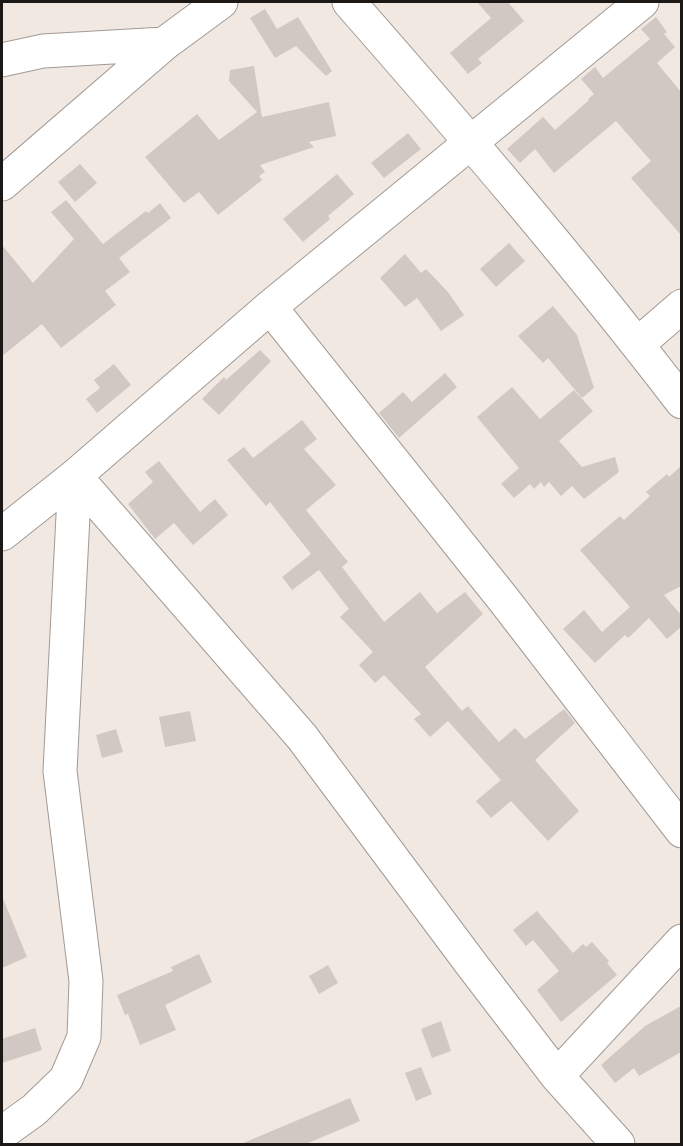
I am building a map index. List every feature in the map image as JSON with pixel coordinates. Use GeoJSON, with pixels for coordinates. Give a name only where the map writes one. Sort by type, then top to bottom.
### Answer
{"type":"FeatureCollection","features":[{"type":"Feature","properties":{"kind":"street"},"geometry":{"type":"LineString","coordinates":[[2,184],[164,44],[221,2]]}},
{"type":"Feature","properties":{"kind":"street"},"geometry":{"type":"LineString","coordinates":[[349,2],[471,141],[638,344],[681,402]]}},
{"type":"Feature","properties":{"kind":"street"},"geometry":{"type":"LineString","coordinates":[[2,534],[75,477],[270,307],[642,2]]}},
{"type":"Feature","properties":{"kind":"street"},"geometry":{"type":"LineString","coordinates":[[2,60],[44,51],[164,44]]}},
{"type":"Feature","properties":{"kind":"street"},"geometry":{"type":"LineString","coordinates":[[638,344],[681,306]]}},
{"type":"Feature","properties":{"kind":"street"},"geometry":{"type":"LineString","coordinates":[[270,307],[504,600],[681,831]]}},
{"type":"Feature","properties":{"kind":"street"},"geometry":{"type":"LineString","coordinates":[[75,477],[302,737],[557,1076],[618,1144]]}},
{"type":"Feature","properties":{"kind":"street"},"geometry":{"type":"LineString","coordinates":[[2,1133],[34,1110],[66,1079],[84,1037],[86,981],[60,771],[75,477]]}},
{"type":"Feature","properties":{"kind":"street"},"geometry":{"type":"LineString","coordinates":[[557,1076],[681,941]]}},
{"type":"Feature","properties":{"kind":"building"},"geometry":{"type":"Polygon","coordinates":[[[477,2],[508,2],[524,21],[478,59],[482,63],[468,74],[450,53],[491,18],[477,2]]]}},
{"type":"Feature","properties":{"kind":"building"},"geometry":{"type":"Polygon","coordinates":[[[265,9],[277,29],[298,17],[332,71],[326,76],[296,46],[275,58],[250,18],[265,9]]]}},
{"type":"Feature","properties":{"kind":"building"},"geometry":{"type":"Polygon","coordinates":[[[656,17],[667,32],[664,34],[675,47],[657,63],[681,92],[681,235],[631,178],[651,161],[616,121],[554,173],[535,149],[520,163],[507,149],[543,117],[555,130],[589,100],[594,94],[581,79],[595,67],[603,78],[650,39],[641,29],[656,17]]]}},
{"type":"Feature","properties":{"kind":"building"},"geometry":{"type":"Polygon","coordinates":[[[254,66],[262,117],[329,102],[336,136],[309,142],[314,147],[260,165],[265,172],[259,176],[262,180],[218,215],[199,192],[184,203],[145,157],[197,114],[219,140],[257,112],[229,81],[230,70],[254,66]]]}},
{"type":"Feature","properties":{"kind":"building"},"geometry":{"type":"Polygon","coordinates":[[[408,133],[421,149],[384,178],[371,163],[408,133]]]}},
{"type":"Feature","properties":{"kind":"building"},"geometry":{"type":"Polygon","coordinates":[[[80,164],[97,183],[75,202],[58,182],[80,164]]]}},
{"type":"Feature","properties":{"kind":"building"},"geometry":{"type":"Polygon","coordinates":[[[337,174],[354,194],[303,242],[283,219],[337,174]]]}},
{"type":"Feature","properties":{"kind":"building"},"geometry":{"type":"Polygon","coordinates":[[[66,200],[103,244],[160,203],[171,218],[119,258],[130,272],[105,291],[116,305],[61,348],[42,324],[2,356],[2,245],[33,283],[74,239],[51,212],[66,200]]]}},
{"type":"Feature","properties":{"kind":"building"},"geometry":{"type":"Polygon","coordinates":[[[509,243],[525,261],[496,287],[480,269],[509,243]]]}},
{"type":"Feature","properties":{"kind":"building"},"geometry":{"type":"Polygon","coordinates":[[[405,254],[421,273],[426,269],[448,292],[464,315],[441,331],[417,298],[405,307],[380,278],[405,254]]]}},
{"type":"Feature","properties":{"kind":"building"},"geometry":{"type":"Polygon","coordinates":[[[553,306],[577,335],[594,388],[582,398],[548,358],[543,363],[518,336],[553,306]]]}},
{"type":"Feature","properties":{"kind":"building"},"geometry":{"type":"Polygon","coordinates":[[[260,350],[271,361],[219,415],[202,399],[224,377],[226,380],[260,350]]]}},
{"type":"Feature","properties":{"kind":"building"},"geometry":{"type":"Polygon","coordinates":[[[114,364],[131,385],[97,413],[86,399],[100,388],[94,380],[114,364]]]}},
{"type":"Feature","properties":{"kind":"building"},"geometry":{"type":"Polygon","coordinates":[[[445,373],[457,387],[399,438],[379,413],[403,392],[412,402],[445,373]]]}},
{"type":"Feature","properties":{"kind":"building"},"geometry":{"type":"Polygon","coordinates":[[[512,387],[540,419],[574,390],[593,411],[559,441],[582,467],[615,457],[619,472],[584,499],[572,486],[561,496],[549,482],[544,487],[541,482],[534,489],[530,484],[514,498],[501,484],[519,468],[477,417],[512,387]]]}},
{"type":"Feature","properties":{"kind":"building"},"geometry":{"type":"Polygon","coordinates":[[[302,420],[317,439],[304,449],[336,485],[306,510],[348,562],[342,567],[384,622],[420,592],[437,613],[465,592],[483,614],[425,667],[462,711],[468,706],[499,742],[515,728],[525,739],[564,709],[575,723],[535,760],[579,811],[548,841],[511,801],[491,818],[476,801],[501,780],[448,721],[430,737],[414,719],[421,714],[384,675],[375,683],[359,665],[373,652],[340,617],[349,609],[319,570],[292,590],[282,577],[311,554],[270,502],[266,506],[227,460],[244,447],[253,458],[302,420]]]}},
{"type":"Feature","properties":{"kind":"building"},"geometry":{"type":"Polygon","coordinates":[[[159,461],[200,512],[215,499],[228,515],[193,545],[174,523],[155,539],[128,504],[153,482],[145,472],[159,461]]]}},
{"type":"Feature","properties":{"kind":"building"},"geometry":{"type":"Polygon","coordinates":[[[681,466],[681,586],[664,595],[681,615],[681,627],[667,639],[649,618],[628,638],[625,635],[595,663],[563,629],[584,610],[602,632],[630,607],[580,550],[620,516],[624,520],[650,496],[646,492],[667,474],[669,477],[681,466]]]}},
{"type":"Feature","properties":{"kind":"building"},"geometry":{"type":"Polygon","coordinates":[[[190,711],[196,741],[165,747],[159,717],[190,711]]]}},
{"type":"Feature","properties":{"kind":"building"},"geometry":{"type":"Polygon","coordinates":[[[116,729],[123,752],[102,758],[96,735],[116,729]]]}},
{"type":"Feature","properties":{"kind":"building"},"geometry":{"type":"Polygon","coordinates":[[[2,896],[27,957],[2,968],[2,896]]]}},
{"type":"Feature","properties":{"kind":"building"},"geometry":{"type":"Polygon","coordinates":[[[537,911],[573,953],[583,944],[586,947],[592,942],[609,961],[607,963],[617,975],[561,1022],[537,990],[559,971],[533,940],[526,946],[513,930],[537,911]]]}},
{"type":"Feature","properties":{"kind":"building"},"geometry":{"type":"Polygon","coordinates":[[[199,954],[212,982],[165,1005],[176,1030],[140,1045],[128,1014],[125,1015],[117,995],[173,971],[171,967],[199,954]]]}},
{"type":"Feature","properties":{"kind":"building"},"geometry":{"type":"Polygon","coordinates":[[[328,965],[338,983],[319,994],[309,976],[328,965]]]}},
{"type":"Feature","properties":{"kind":"building"},"geometry":{"type":"Polygon","coordinates":[[[681,1006],[681,1052],[639,1076],[634,1068],[615,1083],[601,1065],[645,1026],[681,1006]]]}},
{"type":"Feature","properties":{"kind":"building"},"geometry":{"type":"Polygon","coordinates":[[[441,1021],[451,1051],[432,1058],[421,1029],[441,1021]]]}},
{"type":"Feature","properties":{"kind":"building"},"geometry":{"type":"Polygon","coordinates":[[[35,1028],[42,1050],[2,1063],[2,1039],[35,1028]]]}},
{"type":"Feature","properties":{"kind":"building"},"geometry":{"type":"Polygon","coordinates":[[[421,1067],[432,1094],[416,1101],[405,1073],[421,1067]]]}},
{"type":"Feature","properties":{"kind":"building"},"geometry":{"type":"Polygon","coordinates":[[[350,1098],[360,1121],[306,1144],[241,1144],[350,1098]]]}}]}
